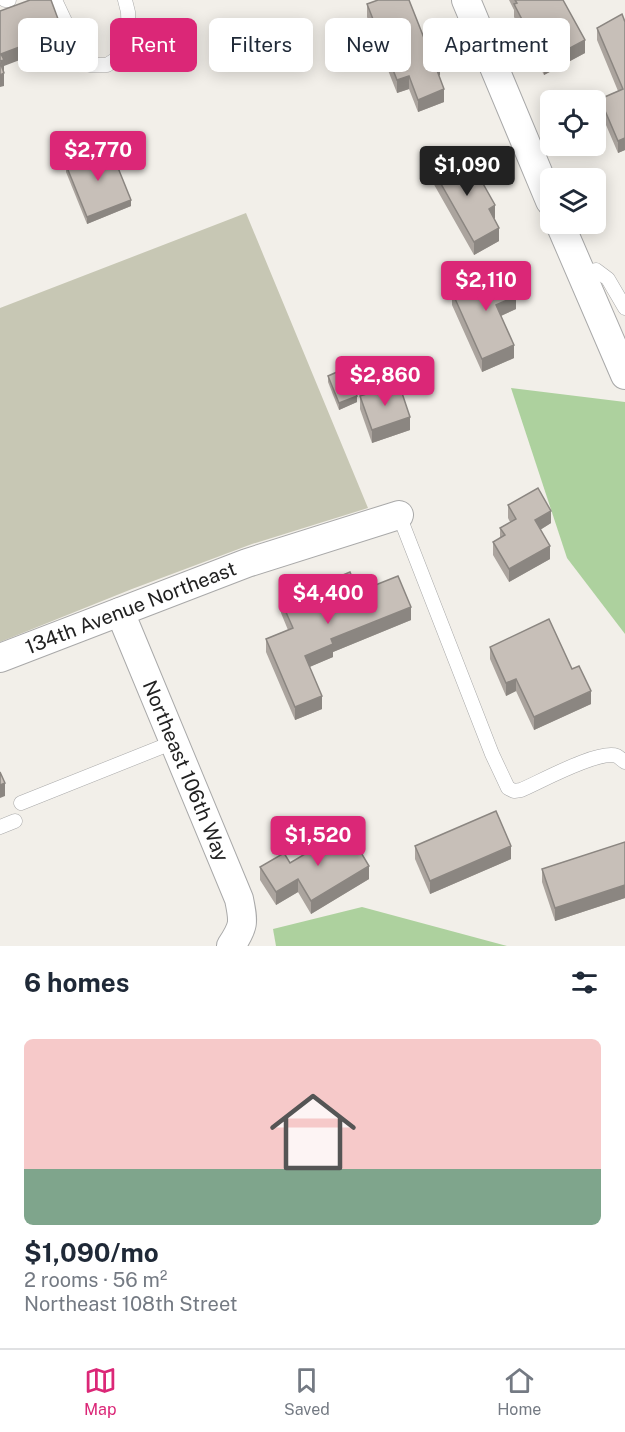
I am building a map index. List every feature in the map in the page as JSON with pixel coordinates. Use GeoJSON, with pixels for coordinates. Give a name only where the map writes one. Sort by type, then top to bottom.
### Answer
{"type":"FeatureCollection","features":[{"type":"Feature","properties":{"kind":"street"},"geometry":{"type":"LineString","coordinates":[[466,0],[540,177]]}},
{"type":"Feature","properties":{"kind":"street"},"geometry":{"type":"LineString","coordinates":[[564,234],[625,375]]}},
{"type":"Feature","properties":{"kind":"street","name":"134th Avenue Northeast"},"geometry":{"type":"LineString","coordinates":[[0,658],[247,563],[399,515]]}},
{"type":"Feature","properties":{"kind":"street","name":"Northeast 106th Way"},"geometry":{"type":"LineString","coordinates":[[120,612],[239,900],[243,919],[235,939]]}},
{"type":"Feature","properties":{"kind":"lane"},"geometry":{"type":"LineString","coordinates":[[55,0],[80,53],[90,65],[107,65],[121,56],[129,40],[125,0]]}},
{"type":"Feature","properties":{"kind":"lane"},"geometry":{"type":"LineString","coordinates":[[581,274],[596,270],[608,279],[625,308]]}},
{"type":"Feature","properties":{"kind":"lane"},"geometry":{"type":"LineString","coordinates":[[399,515],[492,754],[508,788],[514,791],[521,790],[573,766],[605,756],[617,756],[625,762]]}},
{"type":"Feature","properties":{"kind":"lane"},"geometry":{"type":"LineString","coordinates":[[21,803],[174,742]]}},
{"type":"Feature","properties":{"kind":"lane"},"geometry":{"type":"LineString","coordinates":[[0,827],[15,821]]}},
{"type":"Feature","properties":{"kind":"shaded area"},"geometry":{"type":"Polygon","coordinates":[[[246,213],[368,508],[252,544],[0,642],[0,308],[246,213]]]}},
{"type":"Feature","properties":{"kind":"green space"},"geometry":{"type":"Polygon","coordinates":[[[511,388],[625,402],[625,634],[567,558],[511,388]]]}},
{"type":"Feature","properties":{"kind":"green space"},"geometry":{"type":"Polygon","coordinates":[[[362,907],[507,946],[276,946],[273,929],[362,907]]]}},
{"type":"Feature","properties":{"kind":"building"},"geometry":{"type":"Polygon","coordinates":[[[30,0],[51,0],[58,18],[18,18],[18,48],[1,54],[4,60],[0,61],[0,11],[30,0]]]}},
{"type":"Feature","properties":{"kind":"building"},"geometry":{"type":"Polygon","coordinates":[[[378,0],[409,0],[423,35],[423,72],[438,72],[444,89],[418,100],[409,76],[397,80],[394,72],[411,72],[411,18],[373,18],[367,4],[378,0]]]}},
{"type":"Feature","properties":{"kind":"building"},"geometry":{"type":"Polygon","coordinates":[[[515,0],[563,0],[585,40],[570,48],[570,18],[521,18],[514,4],[517,3],[515,0]]]}},
{"type":"Feature","properties":{"kind":"building"},"geometry":{"type":"Polygon","coordinates":[[[622,14],[625,22],[625,138],[618,141],[606,113],[606,96],[623,89],[597,28],[622,14]]]}},
{"type":"Feature","properties":{"kind":"building"},"geometry":{"type":"Polygon","coordinates":[[[0,62],[4,73],[0,75],[0,62]]]}},
{"type":"Feature","properties":{"kind":"building"},"geometry":{"type":"Polygon","coordinates":[[[110,148],[131,200],[87,217],[66,165],[110,148]]]}},
{"type":"Feature","properties":{"kind":"building"},"geometry":{"type":"Polygon","coordinates":[[[458,154],[470,177],[477,173],[495,205],[489,209],[499,228],[474,242],[432,168],[458,154]]]}},
{"type":"Feature","properties":{"kind":"building"},"geometry":{"type":"Polygon","coordinates":[[[504,269],[516,296],[496,305],[514,345],[482,359],[452,292],[504,269]]]}},
{"type":"Feature","properties":{"kind":"building"},"geometry":{"type":"Polygon","coordinates":[[[346,368],[357,396],[339,403],[328,376],[346,368]]]}},
{"type":"Feature","properties":{"kind":"building"},"geometry":{"type":"Polygon","coordinates":[[[399,384],[410,417],[372,430],[360,396],[399,384]]]}},
{"type":"Feature","properties":{"kind":"building"},"geometry":{"type":"Polygon","coordinates":[[[538,488],[551,511],[535,520],[550,546],[509,569],[493,542],[505,535],[500,528],[516,519],[508,505],[538,488]]]}},
{"type":"Feature","properties":{"kind":"building"},"geometry":{"type":"Polygon","coordinates":[[[350,572],[356,587],[371,580],[373,586],[398,576],[411,607],[331,639],[333,644],[305,656],[322,696],[295,707],[266,639],[293,628],[281,601],[350,572]]]}},
{"type":"Feature","properties":{"kind":"building"},"geometry":{"type":"Polygon","coordinates":[[[549,619],[572,669],[579,666],[591,691],[534,717],[516,679],[506,683],[490,647],[549,619]]]}},
{"type":"Feature","properties":{"kind":"building"},"geometry":{"type":"Polygon","coordinates":[[[0,772],[5,783],[0,785],[0,772]]]}},
{"type":"Feature","properties":{"kind":"building"},"geometry":{"type":"Polygon","coordinates":[[[496,811],[511,846],[430,881],[415,846],[496,811]]]}},
{"type":"Feature","properties":{"kind":"building"},"geometry":{"type":"Polygon","coordinates":[[[347,829],[369,866],[311,901],[298,879],[276,892],[260,867],[284,853],[290,863],[347,829]]]}},
{"type":"Feature","properties":{"kind":"building"},"geometry":{"type":"Polygon","coordinates":[[[625,842],[625,885],[555,908],[542,869],[625,842]]]}}]}
